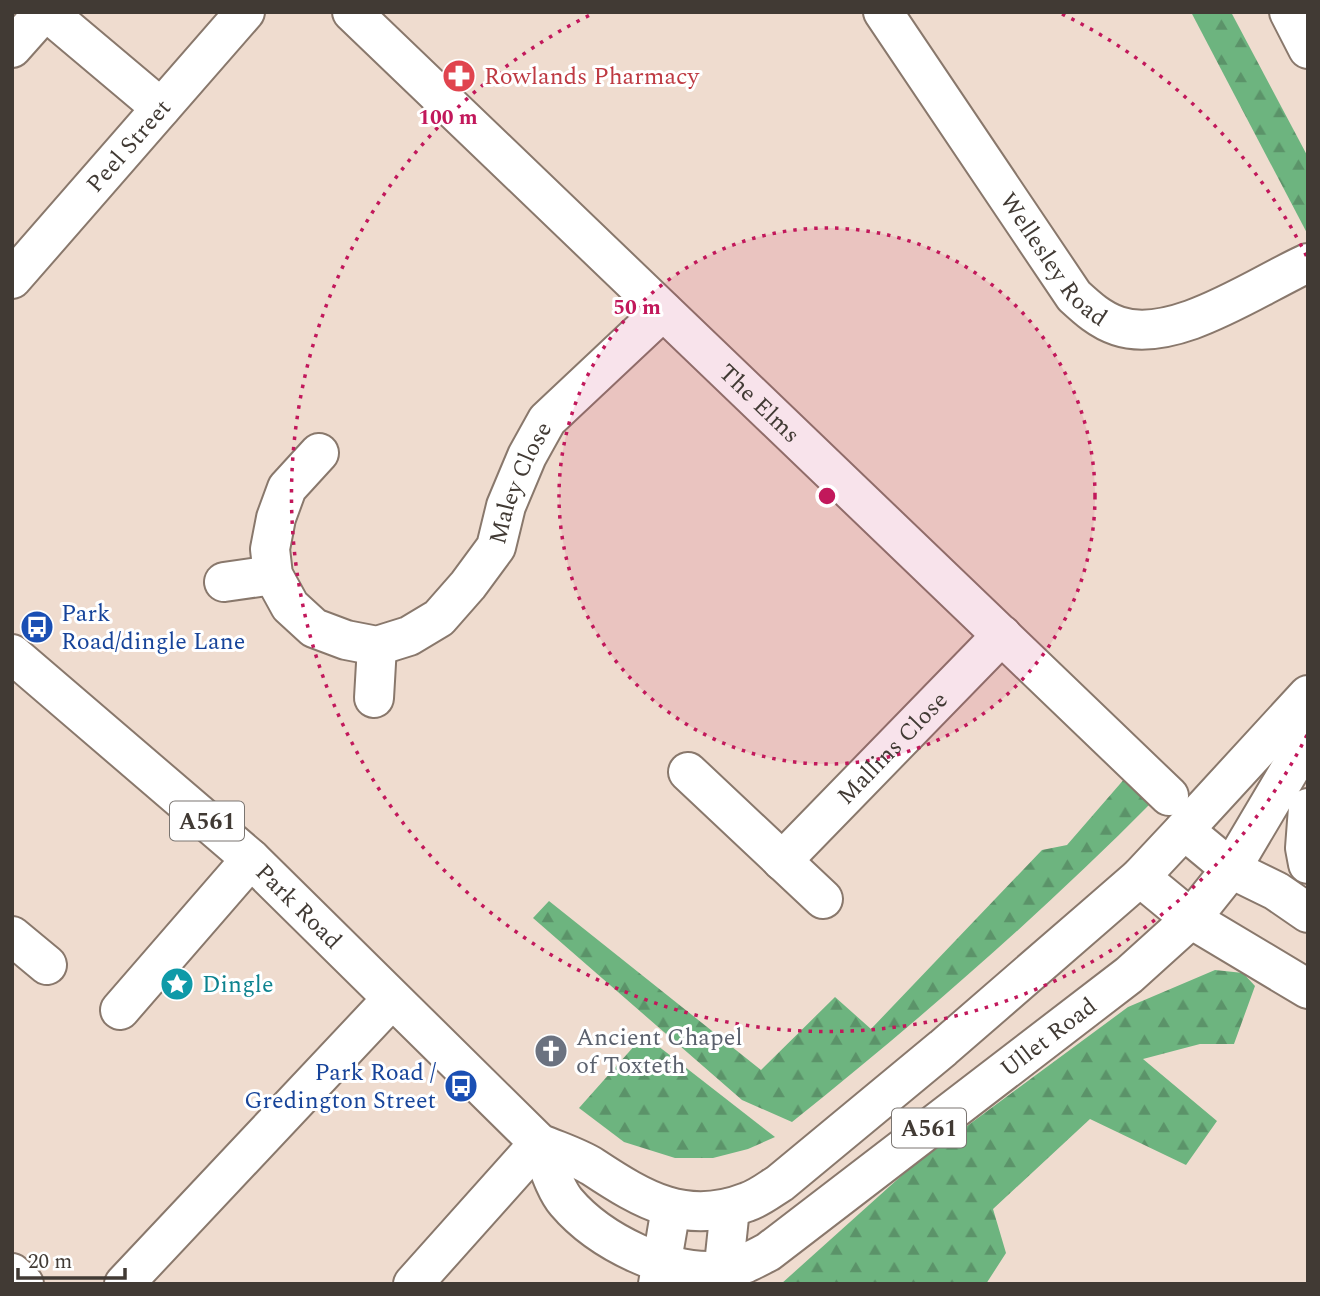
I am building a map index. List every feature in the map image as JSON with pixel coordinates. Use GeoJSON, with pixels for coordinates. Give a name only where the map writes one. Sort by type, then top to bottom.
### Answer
{"type":"FeatureCollection","features":[{"type":"Feature","properties":{"kind":"main road"},"geometry":{"type":"LineString","coordinates":[[12,48],[46,12],[161,108]]}},
{"type":"Feature","properties":{"kind":"main road","name":"Peel Street"},"geometry":{"type":"LineString","coordinates":[[12,279],[245,12]]}},
{"type":"Feature","properties":{"kind":"main road","name":"The Elms"},"geometry":{"type":"LineString","coordinates":[[352,12],[1168,796]]}},
{"type":"Feature","properties":{"kind":"main road","name":"Wellesley Road"},"geometry":{"type":"LineString","coordinates":[[883,12],[1074,296],[1095,315],[1119,327],[1152,329],[1184,324],[1308,263]]}},
{"type":"Feature","properties":{"kind":"main road"},"geometry":{"type":"LineString","coordinates":[[1289,12],[1308,49]]}},
{"type":"Feature","properties":{"kind":"main road","name":"Maley Close"},"geometry":{"type":"LineString","coordinates":[[319,453],[287,488],[276,518],[270,549],[273,575],[290,606],[314,628],[346,640],[377,646],[409,636],[439,618],[496,547],[511,494],[527,456],[547,420],[663,311]]}},
{"type":"Feature","properties":{"kind":"main road"},"geometry":{"type":"LineString","coordinates":[[224,582],[273,575]]}},
{"type":"Feature","properties":{"kind":"main road","name":"Mallins Close"},"geometry":{"type":"LineString","coordinates":[[782,861],[1002,635]]}},
{"type":"Feature","properties":{"kind":"main road"},"geometry":{"type":"LineString","coordinates":[[374,698],[377,646]]}},
{"type":"Feature","properties":{"kind":"main road","name":"Park Road"},"geometry":{"type":"LineString","coordinates":[[12,654],[251,859],[539,1143],[591,1166],[646,1200],[671,1208],[705,1211],[730,1208]]}},
{"type":"Feature","properties":{"kind":"main road"},"geometry":{"type":"LineString","coordinates":[[1308,695],[1184,830],[1231,869],[1276,891],[1308,913]]}},
{"type":"Feature","properties":{"kind":"main road","name":"Ullet Road"},"geometry":{"type":"LineString","coordinates":[[723,1277],[768,1252],[1129,975],[1191,919],[1231,869],[1308,738]]}},
{"type":"Feature","properties":{"kind":"main road"},"geometry":{"type":"LineString","coordinates":[[688,772],[823,899]]}},
{"type":"Feature","properties":{"kind":"main road"},"geometry":{"type":"LineString","coordinates":[[1308,808],[1305,848],[1308,864]]}},
{"type":"Feature","properties":{"kind":"main road","name":"A561"},"geometry":{"type":"LineString","coordinates":[[730,1208],[750,1201],[780,1183],[943,1048],[1140,877],[1184,830]]}},
{"type":"Feature","properties":{"kind":"main road"},"geometry":{"type":"LineString","coordinates":[[120,1010],[251,859]]}},
{"type":"Feature","properties":{"kind":"main road"},"geometry":{"type":"LineString","coordinates":[[1140,877],[1191,919],[1308,989]]}},
{"type":"Feature","properties":{"kind":"main road"},"geometry":{"type":"LineString","coordinates":[[12,936],[47,965]]}},
{"type":"Feature","properties":{"kind":"main road"},"geometry":{"type":"LineString","coordinates":[[124,1284],[392,999]]}},
{"type":"Feature","properties":{"kind":"main road"},"geometry":{"type":"LineString","coordinates":[[413,1284],[539,1143]]}},
{"type":"Feature","properties":{"kind":"main road","name":"Park Road"},"geometry":{"type":"LineString","coordinates":[[539,1143],[564,1199],[598,1232],[628,1248],[661,1273],[691,1270],[723,1277]]}},
{"type":"Feature","properties":{"kind":"main road"},"geometry":{"type":"LineString","coordinates":[[661,1273],[671,1208]]}},
{"type":"Feature","properties":{"kind":"main road"},"geometry":{"type":"LineString","coordinates":[[723,1277],[730,1208]]}},
{"type":"Feature","properties":{"kind":"main road"},"geometry":{"type":"LineString","coordinates":[[12,1273],[24,1284]]}},
{"type":"Feature","properties":{"kind":"green space"},"geometry":{"type":"Polygon","coordinates":[[[1191,12],[1231,12],[1308,157],[1308,235],[1191,12]]]}},
{"type":"Feature","properties":{"kind":"green space"},"geometry":{"type":"Polygon","coordinates":[[[1126,777],[1152,802],[1066,886],[976,967],[792,1122],[742,1100],[533,918],[549,901],[761,1070],[835,997],[871,1029],[1042,850],[1067,845],[1126,777]]]}},
{"type":"Feature","properties":{"kind":"green space"},"geometry":{"type":"Polygon","coordinates":[[[1215,970],[1243,973],[1255,986],[1234,1044],[1200,1044],[1143,1059],[1217,1121],[1186,1165],[1090,1119],[993,1209],[1006,1253],[986,1284],[781,1284],[909,1169],[1128,1007],[1215,970]]]}},
{"type":"Feature","properties":{"kind":"green space"},"geometry":{"type":"Polygon","coordinates":[[[644,1035],[775,1137],[748,1149],[713,1158],[675,1158],[624,1142],[579,1108],[644,1035]]]}},
{"type":"Feature","properties":{"kind":"place","name":"Rowlands Pharmacy"},"geometry":{"type":"Point","coordinates":[459,76]}},
{"type":"Feature","properties":{"kind":"place","name":"Park Road/dingle Lane"},"geometry":{"type":"Point","coordinates":[37,627]}},
{"type":"Feature","properties":{"kind":"place","name":"Dingle"},"geometry":{"type":"Point","coordinates":[177,984]}},
{"type":"Feature","properties":{"kind":"place","name":"Ancient Chapel of Toxteth"},"geometry":{"type":"Point","coordinates":[551,1051]}},
{"type":"Feature","properties":{"kind":"place","name":"Park Road / Gredington Street"},"geometry":{"type":"Point","coordinates":[461,1086]}}]}
